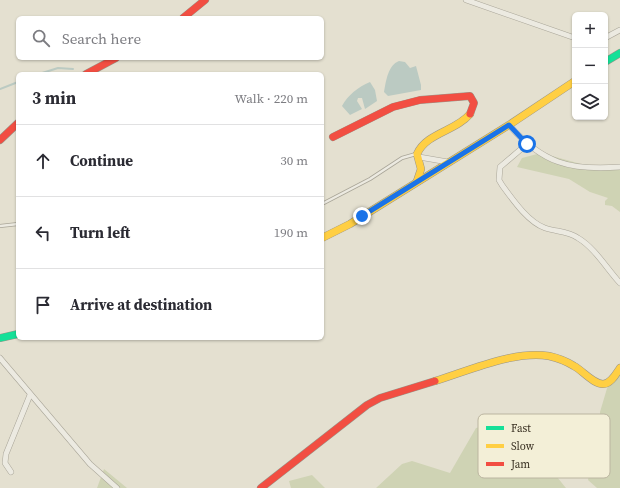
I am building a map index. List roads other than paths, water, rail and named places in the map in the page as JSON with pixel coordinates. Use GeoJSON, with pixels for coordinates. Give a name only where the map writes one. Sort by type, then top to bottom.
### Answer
{"type":"FeatureCollection","features":[{"type":"Feature","properties":{"kind":"street"},"geometry":{"type":"LineString","coordinates":[[185,16],[205,0]]}},
{"type":"Feature","properties":{"kind":"street"},"geometry":{"type":"LineString","coordinates":[[466,0],[572,37]]}},
{"type":"Feature","properties":{"kind":"street"},"geometry":{"type":"LineString","coordinates":[[608,36],[620,30]]}},
{"type":"Feature","properties":{"kind":"street"},"geometry":{"type":"LineString","coordinates":[[608,60],[620,53]]}},
{"type":"Feature","properties":{"kind":"street"},"geometry":{"type":"LineString","coordinates":[[90,72],[112,60]]}},
{"type":"Feature","properties":{"kind":"street"},"geometry":{"type":"LineString","coordinates":[[324,237],[350,224],[509,125],[572,83]]}},
{"type":"Feature","properties":{"kind":"street"},"geometry":{"type":"LineString","coordinates":[[333,137],[393,106],[420,100],[455,96],[465,95],[472,97],[473,106],[470,115],[463,122],[425,142],[418,155],[421,169],[417,181]]}},
{"type":"Feature","properties":{"kind":"street"},"geometry":{"type":"LineString","coordinates":[[0,140],[16,125]]}},
{"type":"Feature","properties":{"kind":"street"},"geometry":{"type":"LineString","coordinates":[[509,125],[539,154],[560,163],[584,167],[620,167]]}},
{"type":"Feature","properties":{"kind":"street"},"geometry":{"type":"LineString","coordinates":[[527,144],[500,167],[498,180],[534,222],[544,228],[570,233],[579,238],[590,248],[620,284]]}},
{"type":"Feature","properties":{"kind":"street"},"geometry":{"type":"LineString","coordinates":[[418,155],[448,162]]}},
{"type":"Feature","properties":{"kind":"street"},"geometry":{"type":"LineString","coordinates":[[0,338],[16,334]]}},
{"type":"Feature","properties":{"kind":"street"},"geometry":{"type":"LineString","coordinates":[[262,488],[355,413],[380,398],[511,358],[528,355],[546,355],[563,359],[603,384],[612,380],[620,368]]}},
{"type":"Feature","properties":{"kind":"street"},"geometry":{"type":"LineString","coordinates":[[0,358],[90,464],[117,488]]}},
{"type":"Feature","properties":{"kind":"street"},"geometry":{"type":"LineString","coordinates":[[11,472],[5,462],[6,454],[30,395]]}},
{"type":"Feature","properties":{"kind":"lane"},"geometry":{"type":"LineString","coordinates":[[324,203],[370,179],[402,158],[418,155]]}},
{"type":"Feature","properties":{"kind":"lane"},"geometry":{"type":"LineString","coordinates":[[0,226],[16,224]]}},
{"type":"Feature","properties":{"kind":"waterway"},"geometry":{"type":"LineString","coordinates":[[45,72],[58,68],[73,69]]}},
{"type":"Feature","properties":{"kind":"waterway"},"geometry":{"type":"LineString","coordinates":[[0,89],[16,83]]}}]}
